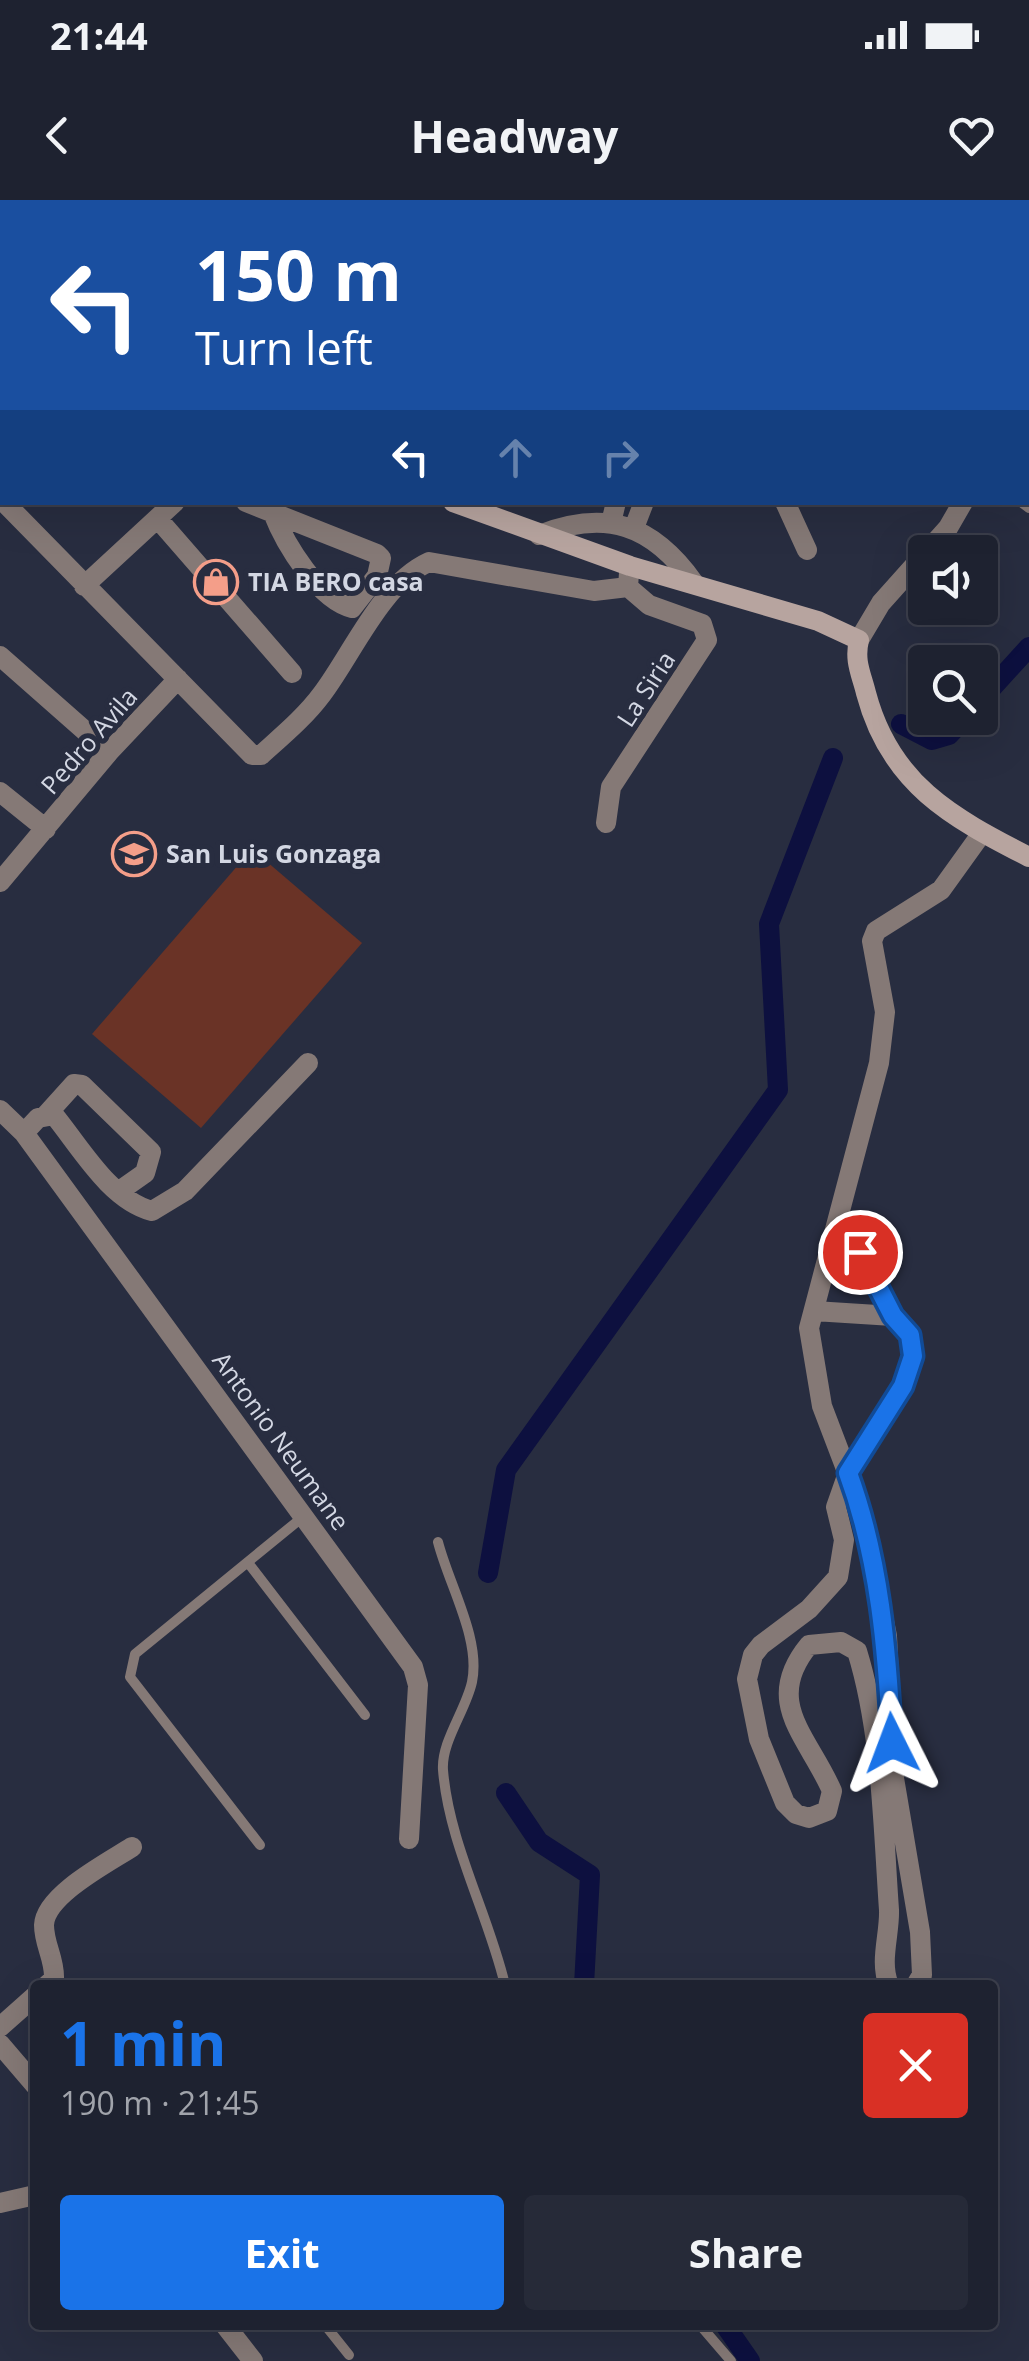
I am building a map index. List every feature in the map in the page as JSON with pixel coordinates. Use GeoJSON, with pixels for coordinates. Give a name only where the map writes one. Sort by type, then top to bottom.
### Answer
{"type":"FeatureCollection","features":[{"type":"Feature","properties":{"kind":"main road"},"geometry":{"type":"LineString","coordinates":[[462,505],[539,534],[629,576],[694,583],[802,615],[858,640],[855,659],[871,714],[905,776],[957,820],[1029,857]]}},
{"type":"Feature","properties":{"kind":"street"},"geometry":{"type":"LineString","coordinates":[[7,505],[252,755],[261,754],[319,699],[385,597],[401,580],[428,562],[594,591],[629,576]]}},
{"type":"Feature","properties":{"kind":"street"},"geometry":{"type":"LineString","coordinates":[[84,586],[171,505]]}},
{"type":"Feature","properties":{"kind":"street"},"geometry":{"type":"LineString","coordinates":[[253,505],[380,558],[377,576],[352,608],[327,591],[294,557],[273,514]]}},
{"type":"Feature","properties":{"kind":"street"},"geometry":{"type":"LineString","coordinates":[[634,528],[643,505]]}},
{"type":"Feature","properties":{"kind":"street"},"geometry":{"type":"LineString","coordinates":[[787,505],[806,550]]}},
{"type":"Feature","properties":{"kind":"street"},"geometry":{"type":"LineString","coordinates":[[858,640],[881,603],[948,528],[961,505]]}},
{"type":"Feature","properties":{"kind":"street"},"geometry":{"type":"LineString","coordinates":[[539,534],[613,513],[675,556],[694,583]]}},
{"type":"Feature","properties":{"kind":"street"},"geometry":{"type":"LineString","coordinates":[[158,519],[292,673]]}},
{"type":"Feature","properties":{"kind":"street","name":"La Siria"},"geometry":{"type":"LineString","coordinates":[[606,823],[612,787],[707,640],[702,624],[649,604],[629,576]]}},
{"type":"Feature","properties":{"kind":"street"},"geometry":{"type":"LineString","coordinates":[[0,656],[109,752]]}},
{"type":"Feature","properties":{"kind":"street","name":"Pedro Avila"},"geometry":{"type":"LineString","coordinates":[[0,882],[109,752],[178,679]]}},
{"type":"Feature","properties":{"kind":"street"},"geometry":{"type":"LineString","coordinates":[[0,792],[46,829]]}},
{"type":"Feature","properties":{"kind":"street"},"geometry":{"type":"LineString","coordinates":[[919,1980],[921,1947],[894,1778],[887,1636],[862,1512],[822,1406],[810,1328],[879,1063],[886,1012],[872,942],[876,931],[941,890],[982,833]]}},
{"type":"Feature","properties":{"kind":"street"},"geometry":{"type":"LineString","coordinates":[[46,1114],[54,1115],[133,1206],[152,1210],[170,1203],[308,1063]]}},
{"type":"Feature","properties":{"kind":"street"},"geometry":{"type":"LineString","coordinates":[[24,1133],[74,1084],[82,1085],[151,1152],[145,1172],[118,1192]]}},
{"type":"Feature","properties":{"kind":"street","name":"Antonio Neumane"},"geometry":{"type":"LineString","coordinates":[[0,1110],[24,1133],[413,1667],[418,1685],[409,1839]]}},
{"type":"Feature","properties":{"kind":"street"},"geometry":{"type":"LineString","coordinates":[[840,1224],[893,1316],[910,1335],[913,1356],[903,1386],[848,1473],[836,1507],[844,1540],[838,1577],[809,1609],[761,1645],[753,1656],[747,1679],[759,1739],[785,1804],[796,1814],[809,1818],[827,1810],[832,1791],[798,1730],[787,1691],[789,1672],[809,1645],[841,1642],[857,1651],[866,1682],[879,1803],[889,1916],[884,1974],[887,1980]]}},
{"type":"Feature","properties":{"kind":"street"},"geometry":{"type":"LineString","coordinates":[[814,1311],[893,1316]]}},
{"type":"Feature","properties":{"kind":"street"},"geometry":{"type":"LineString","coordinates":[[54,1980],[55,1961],[44,1940],[44,1918],[62,1893],[132,1847]]}},
{"type":"Feature","properties":{"kind":"street"},"geometry":{"type":"LineString","coordinates":[[0,2027],[30,2000]]}},
{"type":"Feature","properties":{"kind":"street"},"geometry":{"type":"LineString","coordinates":[[0,2044],[30,2079]]}},
{"type":"Feature","properties":{"kind":"street"},"geometry":{"type":"LineString","coordinates":[[0,2203],[30,2196]]}},
{"type":"Feature","properties":{"kind":"street"},"geometry":{"type":"LineString","coordinates":[[229,2330],[253,2361]]}},
{"type":"Feature","properties":{"kind":"lane"},"geometry":{"type":"LineString","coordinates":[[260,1845],[130,1676],[130,1668],[135,1654],[304,1515]]}},
{"type":"Feature","properties":{"kind":"lane"},"geometry":{"type":"LineString","coordinates":[[438,1542],[450,1587],[473,1640],[472,1681],[442,1764],[450,1812],[494,1936],[505,1980]]}},
{"type":"Feature","properties":{"kind":"lane"},"geometry":{"type":"LineString","coordinates":[[249,1564],[365,1715]]}},
{"type":"Feature","properties":{"kind":"lane"},"geometry":{"type":"LineString","coordinates":[[329,2330],[349,2355]]}},
{"type":"Feature","properties":{"kind":"lane"},"geometry":{"type":"LineString","coordinates":[[704,2330],[731,2361]]}},
{"type":"Feature","properties":{"kind":"shaded area"},"geometry":{"type":"Polygon","coordinates":[[[252,849],[362,943],[201,1128],[92,1034],[252,849]]]}},
{"type":"Feature","properties":{"kind":"waterway"},"geometry":{"type":"LineString","coordinates":[[998,681],[1029,647]]}},
{"type":"Feature","properties":{"kind":"waterway"},"geometry":{"type":"LineString","coordinates":[[901,724],[908,728]]}},
{"type":"Feature","properties":{"kind":"waterway"},"geometry":{"type":"LineString","coordinates":[[922,735],[932,740],[949,735]]}},
{"type":"Feature","properties":{"kind":"waterway"},"geometry":{"type":"LineString","coordinates":[[488,1573],[506,1470],[778,1090],[769,924],[833,758]]}},
{"type":"Feature","properties":{"kind":"waterway"},"geometry":{"type":"LineString","coordinates":[[506,1793],[539,1842],[590,1875],[584,1980]]}},
{"type":"Feature","properties":{"kind":"waterway"},"geometry":{"type":"LineString","coordinates":[[728,2330],[750,2361]]}},
{"type":"Feature","properties":{"kind":"place","name":"TIA BERO casa"},"geometry":{"type":"Point","coordinates":[216,582]}},
{"type":"Feature","properties":{"kind":"place","name":"San Luis Gonzaga"},"geometry":{"type":"Point","coordinates":[134,854]}},
{"type":"Feature","properties":{"kind":"route"},"geometry":{"type":"LineString","coordinates":[[860,1252],[870,1279],[910,1335],[913,1356],[903,1386],[848,1473],[862,1512],[887,1636],[892,1743]]}}]}
